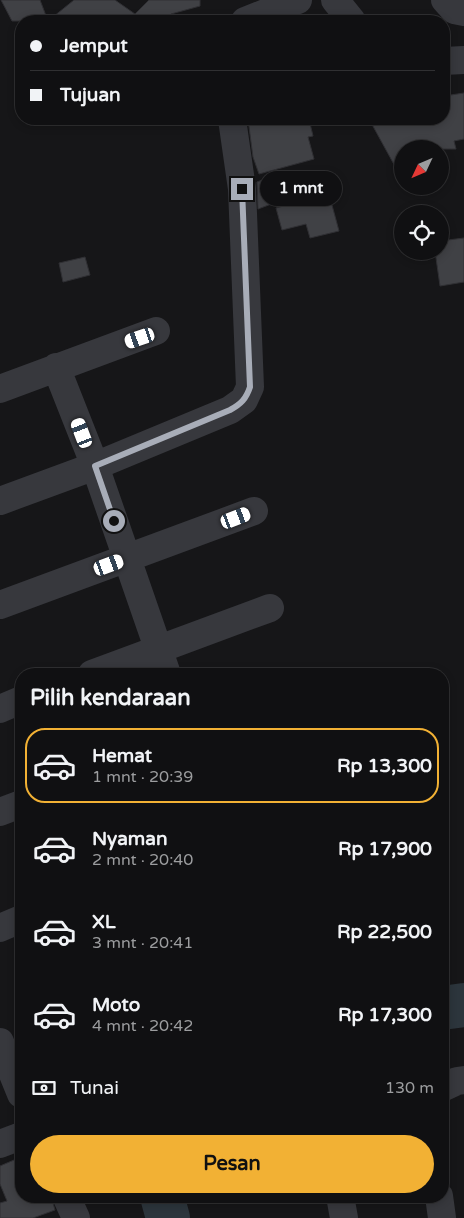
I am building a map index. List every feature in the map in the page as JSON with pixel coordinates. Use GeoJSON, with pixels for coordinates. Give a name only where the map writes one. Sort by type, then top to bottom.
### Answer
{"type":"FeatureCollection","features":[{"type":"Feature","properties":{"kind":"street"},"geometry":{"type":"LineString","coordinates":[[261,15],[298,0]]}},
{"type":"Feature","properties":{"kind":"street"},"geometry":{"type":"LineString","coordinates":[[335,0],[347,15]]}},
{"type":"Feature","properties":{"kind":"street"},"geometry":{"type":"LineString","coordinates":[[445,0],[454,10],[464,12]]}},
{"type":"Feature","properties":{"kind":"street"},"geometry":{"type":"LineString","coordinates":[[450,61],[464,60]]}},
{"type":"Feature","properties":{"kind":"street"},"geometry":{"type":"LineString","coordinates":[[0,501],[95,466],[230,410],[244,400],[248,394],[250,387],[242,189],[233,125]]}},
{"type":"Feature","properties":{"kind":"street"},"geometry":{"type":"LineString","coordinates":[[0,389],[156,332]]}},
{"type":"Feature","properties":{"kind":"street"},"geometry":{"type":"LineString","coordinates":[[56,367],[95,466],[162,661]]}},
{"type":"Feature","properties":{"kind":"street"},"geometry":{"type":"LineString","coordinates":[[0,605],[254,511]]}},
{"type":"Feature","properties":{"kind":"street"},"geometry":{"type":"LineString","coordinates":[[124,668],[162,661],[270,608]]}},
{"type":"Feature","properties":{"kind":"street"},"geometry":{"type":"LineString","coordinates":[[0,708],[15,702]]}},
{"type":"Feature","properties":{"kind":"street"},"geometry":{"type":"LineString","coordinates":[[0,812],[15,806]]}},
{"type":"Feature","properties":{"kind":"street"},"geometry":{"type":"LineString","coordinates":[[0,928],[15,922]]}},
{"type":"Feature","properties":{"kind":"street"},"geometry":{"type":"LineString","coordinates":[[0,1042],[15,1079]]}},
{"type":"Feature","properties":{"kind":"street"},"geometry":{"type":"LineString","coordinates":[[449,1085],[464,1080]]}},
{"type":"Feature","properties":{"kind":"street"},"geometry":{"type":"LineString","coordinates":[[0,1144],[15,1138]]}},
{"type":"Feature","properties":{"kind":"street"},"geometry":{"type":"LineString","coordinates":[[69,1203],[76,1218]]}},
{"type":"Feature","properties":{"kind":"street"},"geometry":{"type":"LineString","coordinates":[[440,1203],[442,1218]]}},
{"type":"Feature","properties":{"kind":"building"},"geometry":{"type":"Polygon","coordinates":[[[1,0],[40,0],[46,15],[15,15],[15,21],[12,21],[1,0]]]}},
{"type":"Feature","properties":{"kind":"building"},"geometry":{"type":"Polygon","coordinates":[[[74,0],[115,0],[135,14],[149,0],[200,0],[200,6],[171,14],[55,15],[74,0]]]}},
{"type":"Feature","properties":{"kind":"building"},"geometry":{"type":"Polygon","coordinates":[[[464,93],[464,139],[454,141],[456,149],[449,149],[449,140],[394,140],[394,164],[372,125],[450,125],[450,95],[464,93]]]}},
{"type":"Feature","properties":{"kind":"building"},"geometry":{"type":"Polygon","coordinates":[[[249,125],[310,125],[313,136],[308,137],[314,159],[259,174],[253,157],[249,125]]]}},
{"type":"Feature","properties":{"kind":"building"},"geometry":{"type":"Polygon","coordinates":[[[275,175],[282,200],[258,209],[257,182],[275,175]]]}},
{"type":"Feature","properties":{"kind":"building"},"geometry":{"type":"Polygon","coordinates":[[[329,194],[339,231],[310,238],[306,224],[282,230],[276,208],[329,194]]]}},
{"type":"Feature","properties":{"kind":"building"},"geometry":{"type":"Polygon","coordinates":[[[464,238],[464,282],[440,286],[436,260],[449,260],[449,240],[464,238]]]}},
{"type":"Feature","properties":{"kind":"building"},"geometry":{"type":"Polygon","coordinates":[[[85,257],[90,275],[63,282],[59,263],[85,257]]]}},
{"type":"Feature","properties":{"kind":"building"},"geometry":{"type":"Polygon","coordinates":[[[15,1160],[15,1203],[53,1203],[55,1210],[33,1218],[0,1218],[0,1203],[7,1201],[0,1184],[0,1166],[15,1160]]]}},
{"type":"Feature","properties":{"kind":"waterway"},"geometry":{"type":"LineString","coordinates":[[449,1007],[464,1005]]}},
{"type":"Feature","properties":{"kind":"waterway"},"geometry":{"type":"LineString","coordinates":[[164,1203],[168,1218]]}},
{"type":"Feature","properties":{"kind":"route"},"geometry":{"type":"LineString","coordinates":[[114,521],[95,466],[230,410],[239,405],[248,394],[250,387],[242,189]]}}]}
